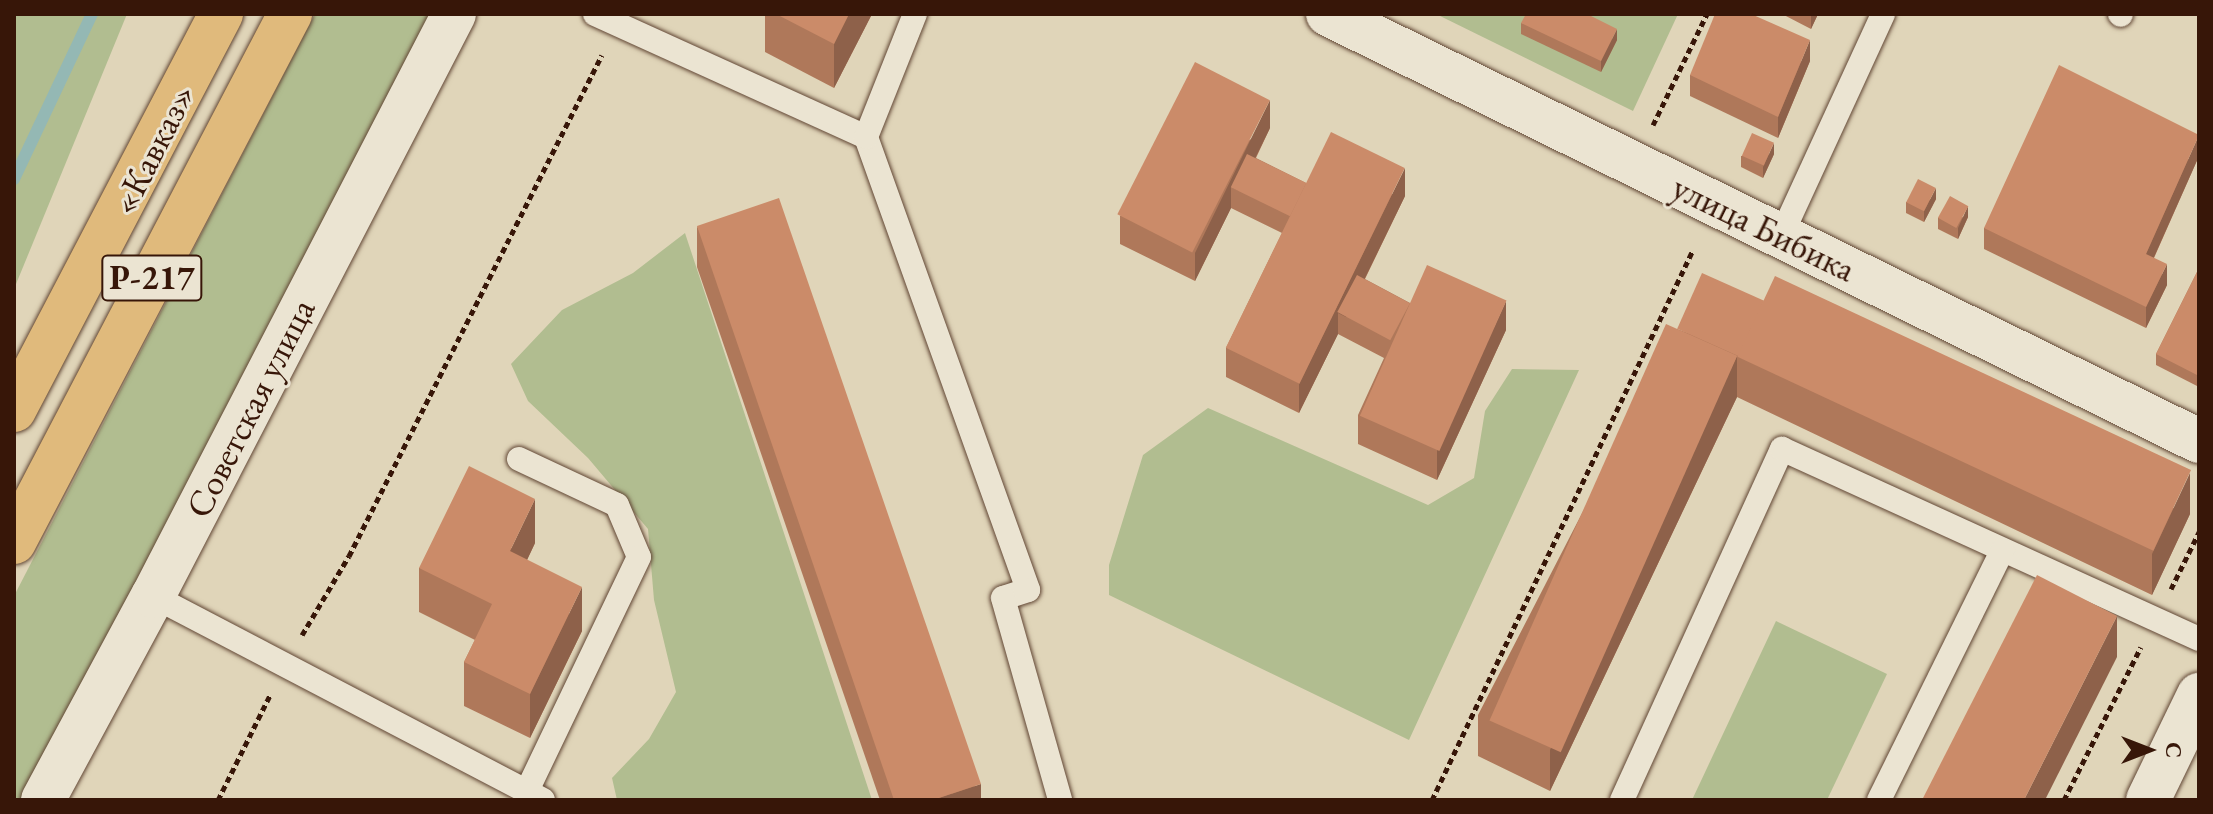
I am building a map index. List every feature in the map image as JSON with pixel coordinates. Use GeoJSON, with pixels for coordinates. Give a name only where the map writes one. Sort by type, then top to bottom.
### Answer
{"type":"FeatureCollection","features":[{"type":"Feature","properties":{"kind":"highway","name":"«Кавказ»"},"geometry":{"type":"LineString","coordinates":[[14,410],[221,14]]}},
{"type":"Feature","properties":{"kind":"highway","name":"Р-217"},"geometry":{"type":"LineString","coordinates":[[14,542],[290,14]]}},
{"type":"Feature","properties":{"kind":"street","name":"Советская улица"},"geometry":{"type":"LineString","coordinates":[[43,800],[153,596],[454,14]]}},
{"type":"Feature","properties":{"kind":"street","name":"улица Бибика"},"geometry":{"type":"LineString","coordinates":[[1328,14],[2199,441]]}},
{"type":"Feature","properties":{"kind":"street"},"geometry":{"type":"LineString","coordinates":[[2148,800],[2199,695]]}},
{"type":"Feature","properties":{"kind":"lane"},"geometry":{"type":"LineString","coordinates":[[915,14],[866,137],[1028,590],[1003,598],[1060,800]]}},
{"type":"Feature","properties":{"kind":"lane"},"geometry":{"type":"LineString","coordinates":[[1781,236],[1883,14]]}},
{"type":"Feature","properties":{"kind":"lane"},"geometry":{"type":"LineString","coordinates":[[606,19],[866,137]]}},
{"type":"Feature","properties":{"kind":"lane"},"geometry":{"type":"LineString","coordinates":[[1622,800],[1782,449],[2199,639]]}},
{"type":"Feature","properties":{"kind":"lane"},"geometry":{"type":"LineString","coordinates":[[153,596],[535,796],[639,557],[617,505],[519,459]]}},
{"type":"Feature","properties":{"kind":"lane"},"geometry":{"type":"LineString","coordinates":[[1879,800],[2002,551]]}},
{"type":"Feature","properties":{"kind":"path"},"geometry":{"type":"LineString","coordinates":[[1634,164],[1707,14]]}},
{"type":"Feature","properties":{"kind":"path"},"geometry":{"type":"LineString","coordinates":[[218,800],[238,766],[284,665],[349,556],[606,19]]}},
{"type":"Feature","properties":{"kind":"path"},"geometry":{"type":"LineString","coordinates":[[1432,800],[1692,252]]}},
{"type":"Feature","properties":{"kind":"path"},"geometry":{"type":"LineString","coordinates":[[2064,800],[2199,532]]}},
{"type":"Feature","properties":{"kind":"green space"},"geometry":{"type":"Polygon","coordinates":[[[14,14],[127,14],[14,289],[14,14]]]}},
{"type":"Feature","properties":{"kind":"green space"},"geometry":{"type":"Polygon","coordinates":[[[315,14],[431,14],[53,742],[20,800],[14,800],[14,596],[315,14]]]}},
{"type":"Feature","properties":{"kind":"green space"},"geometry":{"type":"Polygon","coordinates":[[[1436,14],[1678,14],[1633,111],[1436,14]]]}},
{"type":"Feature","properties":{"kind":"green space"},"geometry":{"type":"Polygon","coordinates":[[[685,233],[872,800],[617,800],[612,778],[649,739],[676,692],[654,600],[648,529],[588,458],[528,401],[511,364],[562,310],[633,273],[685,233]]]}},
{"type":"Feature","properties":{"kind":"green space"},"geometry":{"type":"Polygon","coordinates":[[[1512,369],[1579,370],[1409,740],[1109,595],[1109,565],[1143,455],[1208,408],[1428,505],[1474,478],[1485,411],[1512,369]]]}},
{"type":"Feature","properties":{"kind":"green space"},"geometry":{"type":"Polygon","coordinates":[[[1776,621],[1887,674],[1827,800],[1692,800],[1776,621]]]}},
{"type":"Feature","properties":{"kind":"building"},"geometry":{"type":"Polygon","coordinates":[[[776,14],[849,14],[834,44],[776,14]]]}},
{"type":"Feature","properties":{"kind":"building"},"geometry":{"type":"Polygon","coordinates":[[[1526,14],[1587,14],[1617,29],[1601,61],[1521,23],[1526,14]]]}},
{"type":"Feature","properties":{"kind":"building"},"geometry":{"type":"Polygon","coordinates":[[[1715,14],[1751,14],[1810,40],[1778,117],[1690,75],[1715,14]]]}},
{"type":"Feature","properties":{"kind":"building"},"geometry":{"type":"Polygon","coordinates":[[[1195,62],[1270,100],[1192,252],[1117,214],[1195,62]]]}},
{"type":"Feature","properties":{"kind":"building"},"geometry":{"type":"Polygon","coordinates":[[[2059,65],[2199,135],[2146,254],[2167,264],[2146,307],[1984,228],[2059,65]]]}},
{"type":"Feature","properties":{"kind":"building"},"geometry":{"type":"Polygon","coordinates":[[[1331,132],[1405,168],[1299,384],[1226,348],[1331,132]]]}},
{"type":"Feature","properties":{"kind":"building"},"geometry":{"type":"Polygon","coordinates":[[[1752,133],[1774,143],[1764,166],[1742,156],[1752,133]]]}},
{"type":"Feature","properties":{"kind":"building"},"geometry":{"type":"Polygon","coordinates":[[[1247,154],[1306,183],[1290,216],[1231,187],[1247,154]]]}},
{"type":"Feature","properties":{"kind":"building"},"geometry":{"type":"Polygon","coordinates":[[[1918,179],[1936,188],[1924,211],[1906,202],[1918,179]]]}},
{"type":"Feature","properties":{"kind":"building"},"geometry":{"type":"Polygon","coordinates":[[[1950,196],[1968,206],[1956,228],[1938,218],[1950,196]]]}},
{"type":"Feature","properties":{"kind":"building"},"geometry":{"type":"Polygon","coordinates":[[[779,198],[981,784],[933,800],[894,800],[697,226],[779,198]]]}},
{"type":"Feature","properties":{"kind":"building"},"geometry":{"type":"Polygon","coordinates":[[[1427,265],[1506,300],[1439,451],[1360,416],[1427,265]]]}},
{"type":"Feature","properties":{"kind":"building"},"geometry":{"type":"Polygon","coordinates":[[[2199,268],[2199,376],[2156,354],[2199,268]]]}},
{"type":"Feature","properties":{"kind":"building"},"geometry":{"type":"Polygon","coordinates":[[[1702,273],[1764,301],[1739,356],[1677,329],[1702,273]]]}},
{"type":"Feature","properties":{"kind":"building"},"geometry":{"type":"Polygon","coordinates":[[[1357,275],[1410,303],[1390,340],[1337,312],[1357,275]]]}},
{"type":"Feature","properties":{"kind":"building"},"geometry":{"type":"Polygon","coordinates":[[[1775,276],[2191,470],[2153,551],[1737,357],[1775,276]]]}},
{"type":"Feature","properties":{"kind":"building"},"geometry":{"type":"Polygon","coordinates":[[[1666,324],[1737,356],[1561,752],[1489,720],[1666,324]]]}},
{"type":"Feature","properties":{"kind":"building"},"geometry":{"type":"Polygon","coordinates":[[[469,466],[535,499],[510,551],[582,587],[530,694],[464,662],[492,604],[419,568],[469,466]]]}},
{"type":"Feature","properties":{"kind":"building"},"geometry":{"type":"Polygon","coordinates":[[[2037,575],[2117,616],[2024,800],[1922,800],[2037,575]]]}},
{"type":"Feature","properties":{"kind":"waterway"},"geometry":{"type":"LineString","coordinates":[[14,179],[92,14]]}}]}
